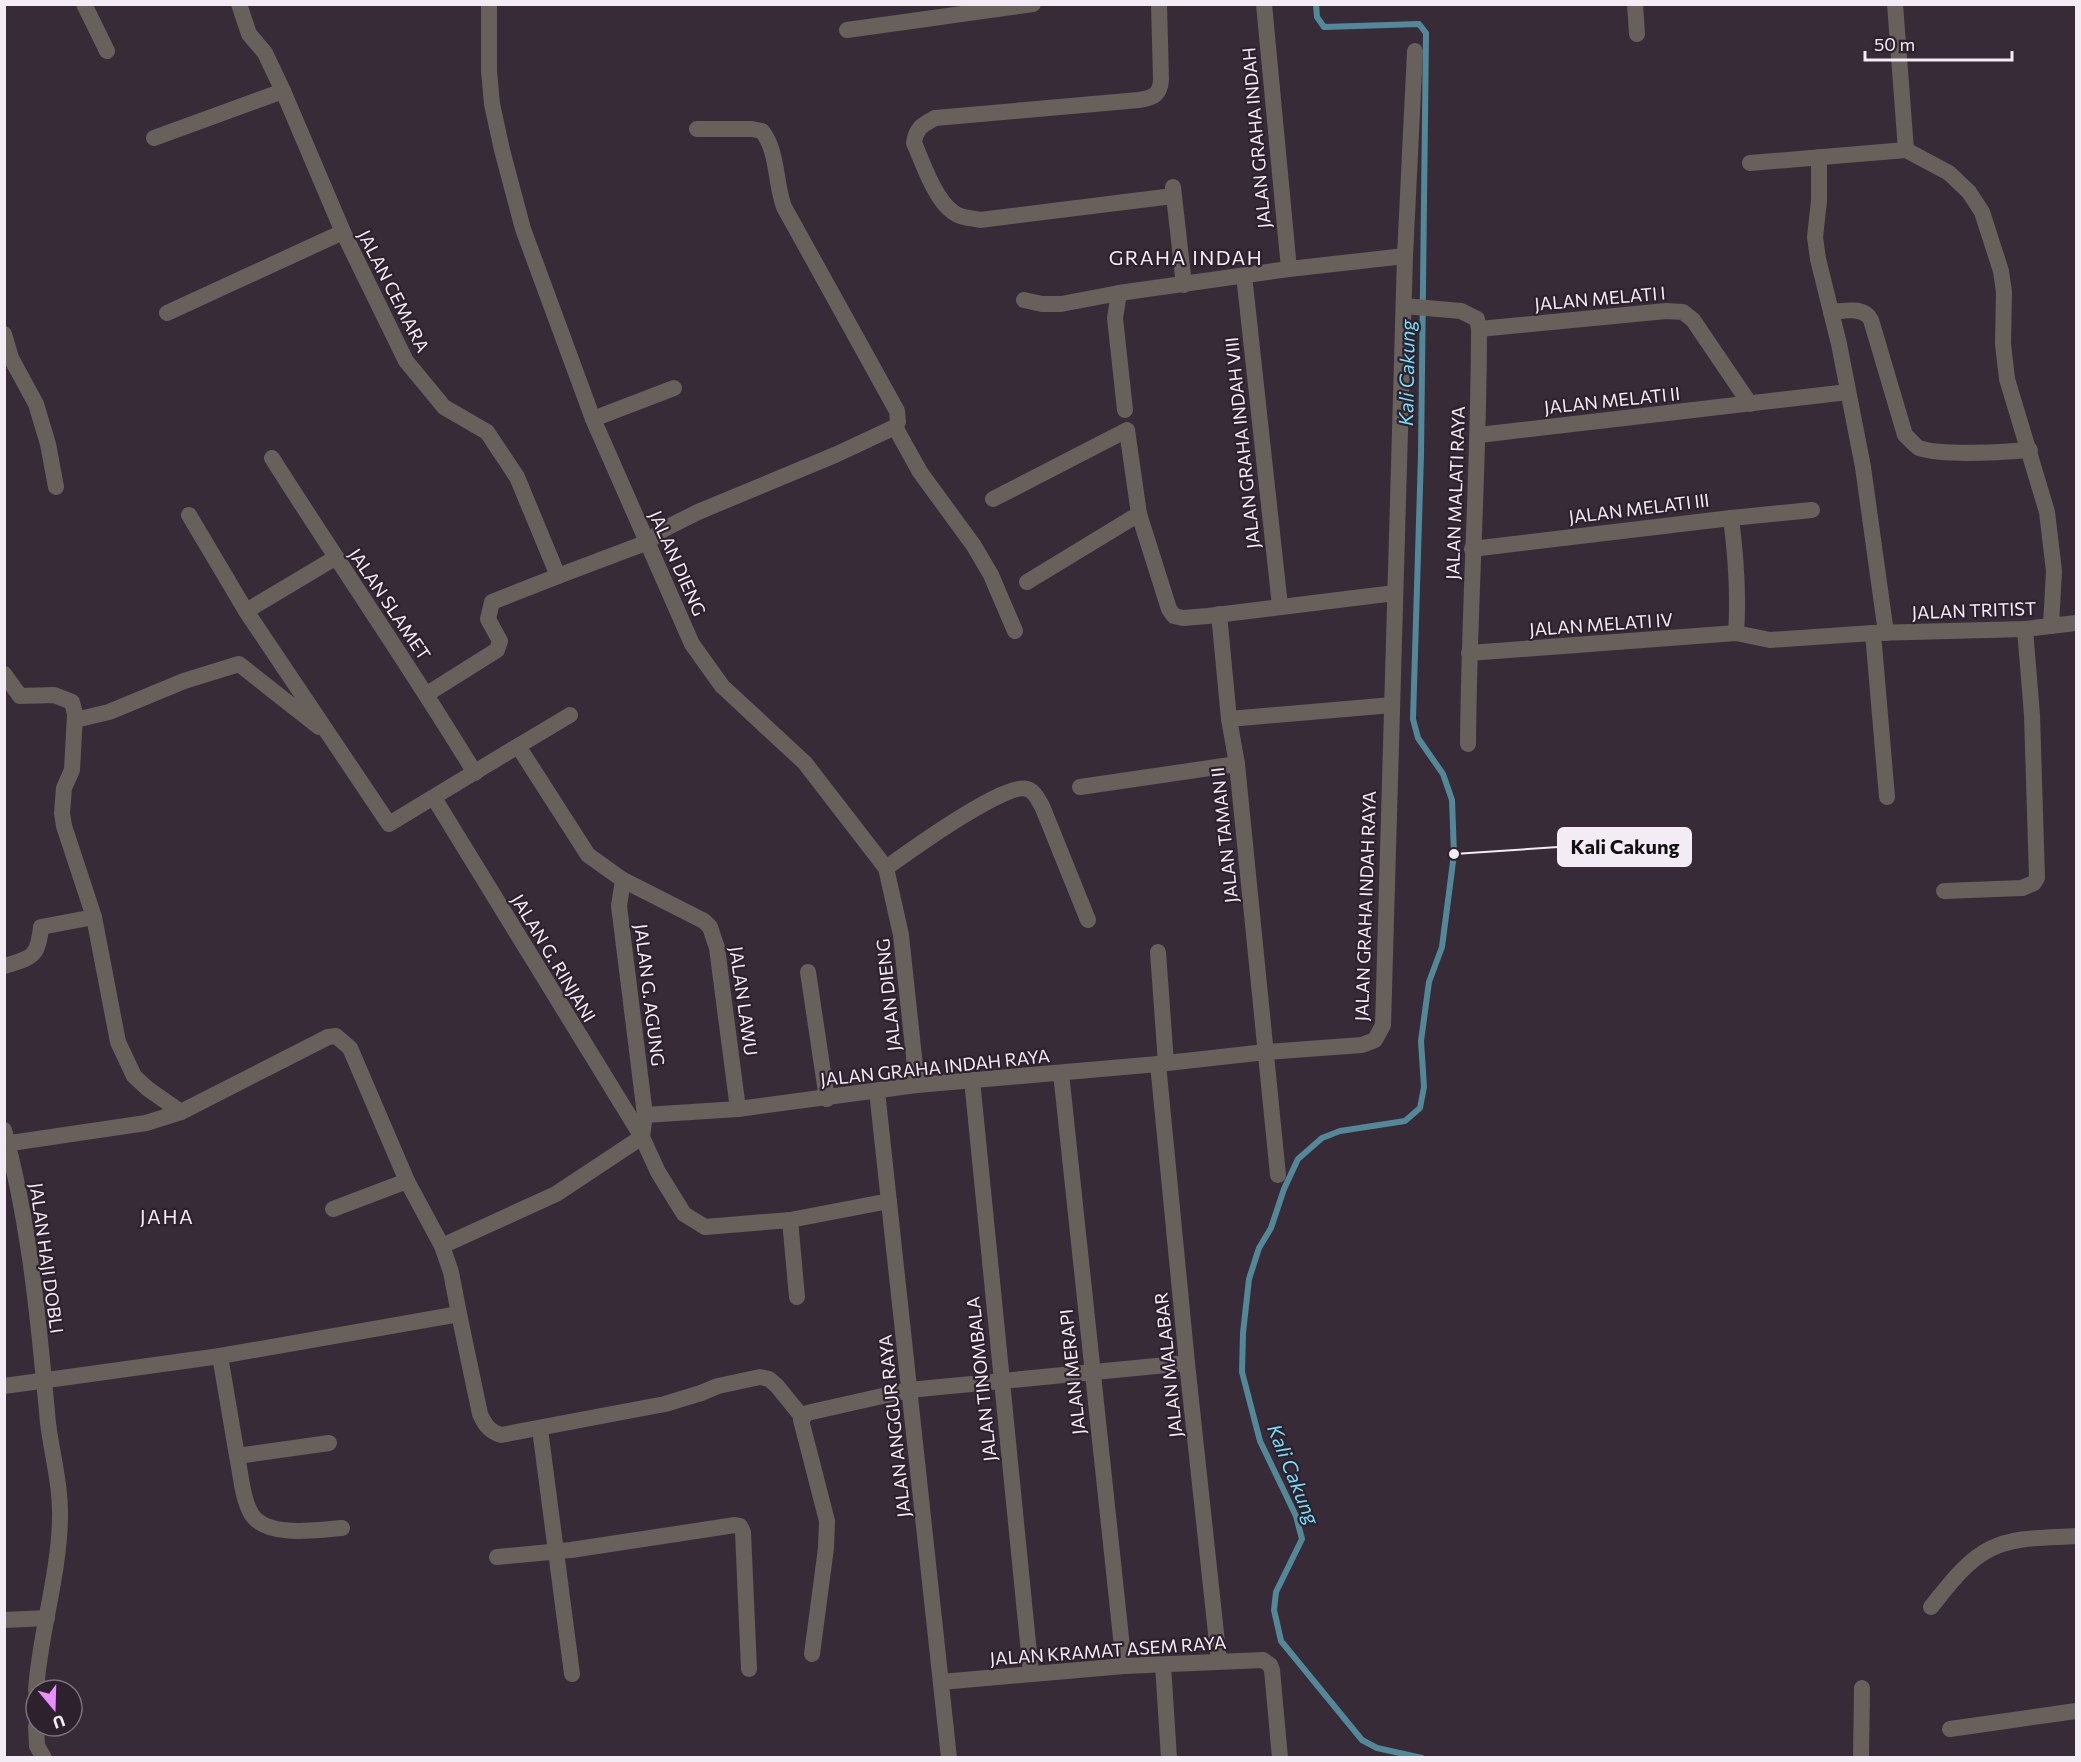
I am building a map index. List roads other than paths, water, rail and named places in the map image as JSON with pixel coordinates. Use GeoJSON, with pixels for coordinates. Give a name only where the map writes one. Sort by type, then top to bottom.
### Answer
{"type":"FeatureCollection","features":[{"type":"Feature","properties":{"kind":"street"},"geometry":{"type":"LineString","coordinates":[[84,4],[107,51]]}},
{"type":"Feature","properties":{"kind":"street","name":"JALAN CEMARA"},"geometry":{"type":"LineString","coordinates":[[239,4],[249,34],[264,53],[283,91],[343,232],[406,361],[444,407],[487,432],[517,477],[558,576]]}},
{"type":"Feature","properties":{"kind":"street","name":"JALAN DIENG"},"geometry":{"type":"LineString","coordinates":[[489,4],[489,71],[492,104],[502,150],[523,229],[592,419],[692,644],[722,687],[805,763],[886,868],[901,935],[917,1085]]}},
{"type":"Feature","properties":{"kind":"street"},"geometry":{"type":"LineString","coordinates":[[847,30],[939,11],[1033,4]]}},
{"type":"Feature","properties":{"kind":"street"},"geometry":{"type":"LineString","coordinates":[[1159,4],[1161,80],[1160,90],[1155,96],[1139,100],[935,118],[919,127],[915,133],[914,143],[943,203],[954,214],[980,220],[1173,191],[1184,285]]}},
{"type":"Feature","properties":{"kind":"street","name":"JALAN GRAHA INDAH"},"geometry":{"type":"LineString","coordinates":[[1264,4],[1289,269]]}},
{"type":"Feature","properties":{"kind":"street"},"geometry":{"type":"LineString","coordinates":[[1635,4],[1637,34]]}},
{"type":"Feature","properties":{"kind":"street"},"geometry":{"type":"LineString","coordinates":[[1895,4],[1906,150]]}},
{"type":"Feature","properties":{"kind":"street","name":"JALAN GRAHA INDAH RAYA"},"geometry":{"type":"LineString","coordinates":[[645,1115],[738,1109],[917,1085],[1162,1064],[1266,1052],[1362,1046],[1375,1040],[1383,1025],[1395,593],[1412,307],[1405,256],[1415,51]]}},
{"type":"Feature","properties":{"kind":"street"},"geometry":{"type":"LineString","coordinates":[[153,138],[283,91]]}},
{"type":"Feature","properties":{"kind":"street"},"geometry":{"type":"LineString","coordinates":[[427,694],[497,650],[500,641],[488,619],[492,602],[648,542],[664,530],[698,512],[835,455],[895,427],[899,417],[897,411],[784,207],[769,139],[762,130],[697,129]]}},
{"type":"Feature","properties":{"kind":"street"},"geometry":{"type":"LineString","coordinates":[[1750,163],[1906,150],[1949,173],[1969,192],[1982,212],[2001,271],[2004,292],[2003,344],[2007,379],[2047,512],[2054,571],[2051,626]]}},
{"type":"Feature","properties":{"kind":"street"},"geometry":{"type":"LineString","coordinates":[[1819,157],[1819,201],[1815,237],[1863,467],[1880,633],[1887,797]]}},
{"type":"Feature","properties":{"kind":"street"},"geometry":{"type":"LineString","coordinates":[[167,313],[343,232]]}},
{"type":"Feature","properties":{"kind":"street"},"geometry":{"type":"LineString","coordinates":[[1024,300],[1042,304],[1061,304],[1244,275],[1405,256]]}},
{"type":"Feature","properties":{"kind":"street","name":"JALAN GRAHA INDAH VIII"},"geometry":{"type":"LineString","coordinates":[[1244,275],[1280,606]]}},
{"type":"Feature","properties":{"kind":"street"},"geometry":{"type":"LineString","coordinates":[[1119,293],[1115,318],[1125,410]]}},
{"type":"Feature","properties":{"kind":"street"},"geometry":{"type":"LineString","coordinates":[[1412,307],[1461,311],[1477,319],[1479,329]]}},
{"type":"Feature","properties":{"kind":"street","name":"JALAN MELATI I"},"geometry":{"type":"LineString","coordinates":[[1479,329],[1666,311],[1683,312],[1693,320],[1750,404]]}},
{"type":"Feature","properties":{"kind":"street"},"geometry":{"type":"LineString","coordinates":[[1831,312],[1862,311],[1868,313],[1905,435],[1917,447],[1933,451],[2030,450]]}},
{"type":"Feature","properties":{"kind":"street","name":"JALAN MALATI RAYA"},"geometry":{"type":"LineString","coordinates":[[1468,744],[1472,549],[1479,435],[1479,329]]}},
{"type":"Feature","properties":{"kind":"street"},"geometry":{"type":"LineString","coordinates":[[4,334],[11,358],[36,404],[48,444],[56,487]]}},
{"type":"Feature","properties":{"kind":"street"},"geometry":{"type":"LineString","coordinates":[[592,419],[674,388]]}},
{"type":"Feature","properties":{"kind":"street","name":"JALAN MELATI II"},"geometry":{"type":"LineString","coordinates":[[1479,435],[1848,392]]}},
{"type":"Feature","properties":{"kind":"street"},"geometry":{"type":"LineString","coordinates":[[895,427],[920,472],[974,546],[991,575],[1015,631]]}},
{"type":"Feature","properties":{"kind":"street"},"geometry":{"type":"LineString","coordinates":[[993,499],[1127,430],[1140,514],[1169,609],[1174,616],[1183,618],[1395,593]]}},
{"type":"Feature","properties":{"kind":"street","name":"JALAN SLAMET"},"geometry":{"type":"LineString","coordinates":[[272,459],[335,558],[427,694],[475,773]]}},
{"type":"Feature","properties":{"kind":"street"},"geometry":{"type":"LineString","coordinates":[[1731,518],[1812,510]]}},
{"type":"Feature","properties":{"kind":"street"},"geometry":{"type":"LineString","coordinates":[[1028,582],[1140,514]]}},
{"type":"Feature","properties":{"kind":"street"},"geometry":{"type":"LineString","coordinates":[[189,515],[246,611],[389,824],[570,715]]}},
{"type":"Feature","properties":{"kind":"street","name":"JALAN MELATI III"},"geometry":{"type":"LineString","coordinates":[[1472,549],[1731,518],[1736,552],[1738,594],[1736,633]]}},
{"type":"Feature","properties":{"kind":"street"},"geometry":{"type":"LineString","coordinates":[[246,611],[335,558]]}},
{"type":"Feature","properties":{"kind":"street","name":"JALAN TAMAN II"},"geometry":{"type":"LineString","coordinates":[[1220,614],[1229,719],[1237,764],[1278,1175]]}},
{"type":"Feature","properties":{"kind":"street","name":"JALAN TRITIST"},"geometry":{"type":"LineString","coordinates":[[1736,633],[1770,640],[1880,633],[2025,628],[2076,623]]}},
{"type":"Feature","properties":{"kind":"street"},"geometry":{"type":"LineString","coordinates":[[1944,891],[2022,888],[2034,883],[2037,878],[2032,715],[2025,628]]}},
{"type":"Feature","properties":{"kind":"street","name":"JALAN MELATI IV"},"geometry":{"type":"LineString","coordinates":[[1469,653],[1736,633]]}},
{"type":"Feature","properties":{"kind":"street"},"geometry":{"type":"LineString","coordinates":[[75,720],[109,712],[184,681],[239,664],[331,736]]}},
{"type":"Feature","properties":{"kind":"street"},"geometry":{"type":"LineString","coordinates":[[4,674],[20,696],[54,695],[72,702],[75,720],[72,770],[64,788],[62,813],[64,826],[94,917],[118,1042],[134,1076],[148,1089],[181,1112]]}},
{"type":"Feature","properties":{"kind":"street"},"geometry":{"type":"LineString","coordinates":[[1229,719],[1392,705]]}},
{"type":"Feature","properties":{"kind":"street"},"geometry":{"type":"LineString","coordinates":[[518,746],[588,855],[623,880]]}},
{"type":"Feature","properties":{"kind":"street"},"geometry":{"type":"LineString","coordinates":[[1080,787],[1237,764]]}},
{"type":"Feature","properties":{"kind":"street"},"geometry":{"type":"LineString","coordinates":[[886,868],[963,815],[1017,788],[1027,788],[1035,794],[1042,806],[1088,920]]}},
{"type":"Feature","properties":{"kind":"street","name":"JALAN G. RINJANI"},"geometry":{"type":"LineString","coordinates":[[434,798],[642,1137],[658,1172],[684,1214],[705,1227],[790,1220],[889,1201]]}},
{"type":"Feature","properties":{"kind":"street","name":"JALAN LAWU"},"geometry":{"type":"LineString","coordinates":[[623,880],[704,921],[710,927],[717,948],[738,1109]]}},
{"type":"Feature","properties":{"kind":"street","name":"JALAN G. AGUNG"},"geometry":{"type":"LineString","coordinates":[[623,880],[619,906],[645,1115]]}},
{"type":"Feature","properties":{"kind":"street"},"geometry":{"type":"LineString","coordinates":[[4,966],[29,958],[39,945],[41,927],[94,917]]}},
{"type":"Feature","properties":{"kind":"street","name":"JALAN MALABAR"},"geometry":{"type":"LineString","coordinates":[[1158,952],[1162,1064],[1187,1364],[1219,1661]]}},
{"type":"Feature","properties":{"kind":"street"},"geometry":{"type":"LineString","coordinates":[[808,972],[826,1099]]}},
{"type":"Feature","properties":{"kind":"street"},"geometry":{"type":"LineString","coordinates":[[6,1139],[146,1123],[181,1112],[328,1037],[336,1036],[350,1048],[407,1181],[442,1246],[451,1272],[480,1414],[484,1424],[492,1432],[501,1435],[540,1429],[665,1404],[701,1394],[718,1386],[760,1377],[769,1378],[803,1418]]}},
{"type":"Feature","properties":{"kind":"street","name":"JALAN MERAPI"},"geometry":{"type":"LineString","coordinates":[[1061,1073],[1124,1666]]}},
{"type":"Feature","properties":{"kind":"street","name":"JALAN TINOMBALA"},"geometry":{"type":"LineString","coordinates":[[972,1080],[1030,1673]]}},
{"type":"Feature","properties":{"kind":"street","name":"JALAN ANGGUR RAYA"},"geometry":{"type":"LineString","coordinates":[[877,1091],[949,1758]]}},
{"type":"Feature","properties":{"kind":"street"},"geometry":{"type":"LineString","coordinates":[[442,1246],[556,1194],[642,1137],[645,1115]]}},
{"type":"Feature","properties":{"kind":"street","name":"JALAN HAJI DOBLI"},"geometry":{"type":"LineString","coordinates":[[6,1139],[25,1231],[50,1441],[59,1496],[57,1561],[37,1678]]}},
{"type":"Feature","properties":{"kind":"street"},"geometry":{"type":"LineString","coordinates":[[333,1209],[407,1181]]}},
{"type":"Feature","properties":{"kind":"street"},"geometry":{"type":"LineString","coordinates":[[790,1220],[797,1297]]}},
{"type":"Feature","properties":{"kind":"street"},"geometry":{"type":"LineString","coordinates":[[4,1386],[220,1356],[459,1314]]}},
{"type":"Feature","properties":{"kind":"street"},"geometry":{"type":"LineString","coordinates":[[220,1356],[237,1456],[247,1504],[253,1517],[263,1524],[286,1531],[342,1528]]}},
{"type":"Feature","properties":{"kind":"street"},"geometry":{"type":"LineString","coordinates":[[812,1654],[826,1548],[827,1521],[801,1420],[807,1413],[909,1390],[1187,1364]]}},
{"type":"Feature","properties":{"kind":"street"},"geometry":{"type":"LineString","coordinates":[[540,1429],[572,1674]]}},
{"type":"Feature","properties":{"kind":"street"},"geometry":{"type":"LineString","coordinates":[[237,1456],[329,1443]]}},
{"type":"Feature","properties":{"kind":"street"},"geometry":{"type":"LineString","coordinates":[[496,1557],[555,1552],[740,1526],[743,1532],[749,1669]]}},
{"type":"Feature","properties":{"kind":"street"},"geometry":{"type":"LineString","coordinates":[[1931,1607],[1952,1580],[1991,1548],[2014,1541],[2076,1536]]}},
{"type":"Feature","properties":{"kind":"street"},"geometry":{"type":"LineString","coordinates":[[4,1620],[47,1618]]}},
{"type":"Feature","properties":{"kind":"street","name":"JALAN KRAMAT ASEM RAYA"},"geometry":{"type":"LineString","coordinates":[[941,1682],[1124,1666],[1263,1660],[1270,1665],[1272,1670],[1280,1758]]}},
{"type":"Feature","properties":{"kind":"street"},"geometry":{"type":"LineString","coordinates":[[1163,1665],[1169,1757],[1163,1758]]}},
{"type":"Feature","properties":{"kind":"street"},"geometry":{"type":"LineString","coordinates":[[1861,1758],[1862,1688]]}},
{"type":"Feature","properties":{"kind":"street"},"geometry":{"type":"LineString","coordinates":[[1950,1729],[2076,1711]]}},
{"type":"Feature","properties":{"kind":"street"},"geometry":{"type":"LineString","coordinates":[[37,1738],[37,1746],[44,1758]]}},
{"type":"Feature","properties":{"kind":"waterway","name":"Kali Cakung"},"geometry":{"type":"LineString","coordinates":[[1316,4],[1317,17],[1324,27],[1419,24],[1426,33],[1421,455],[1413,719],[1418,738],[1443,774],[1452,800],[1454,854],[1442,947],[1429,982],[1421,1041],[1424,1087],[1420,1108],[1405,1121],[1340,1131],[1322,1138],[1298,1159],[1284,1189],[1271,1228],[1259,1248],[1249,1279],[1243,1333],[1242,1372],[1260,1441],[1296,1516],[1302,1539],[1276,1592],[1274,1610],[1281,1641],[1362,1740],[1377,1748],[1422,1758]]}},
{"type":"Feature","properties":{"kind":"place","name":"Kali Cakung"},"geometry":{"type":"Point","coordinates":[1454,854]}},
{"type":"Feature","properties":{"kind":"district","name":"GRAHA INDAH"},"geometry":{"type":"Point","coordinates":[1186,257]}},
{"type":"Feature","properties":{"kind":"district","name":"JAHA"},"geometry":{"type":"Point","coordinates":[167,1216]}}]}
